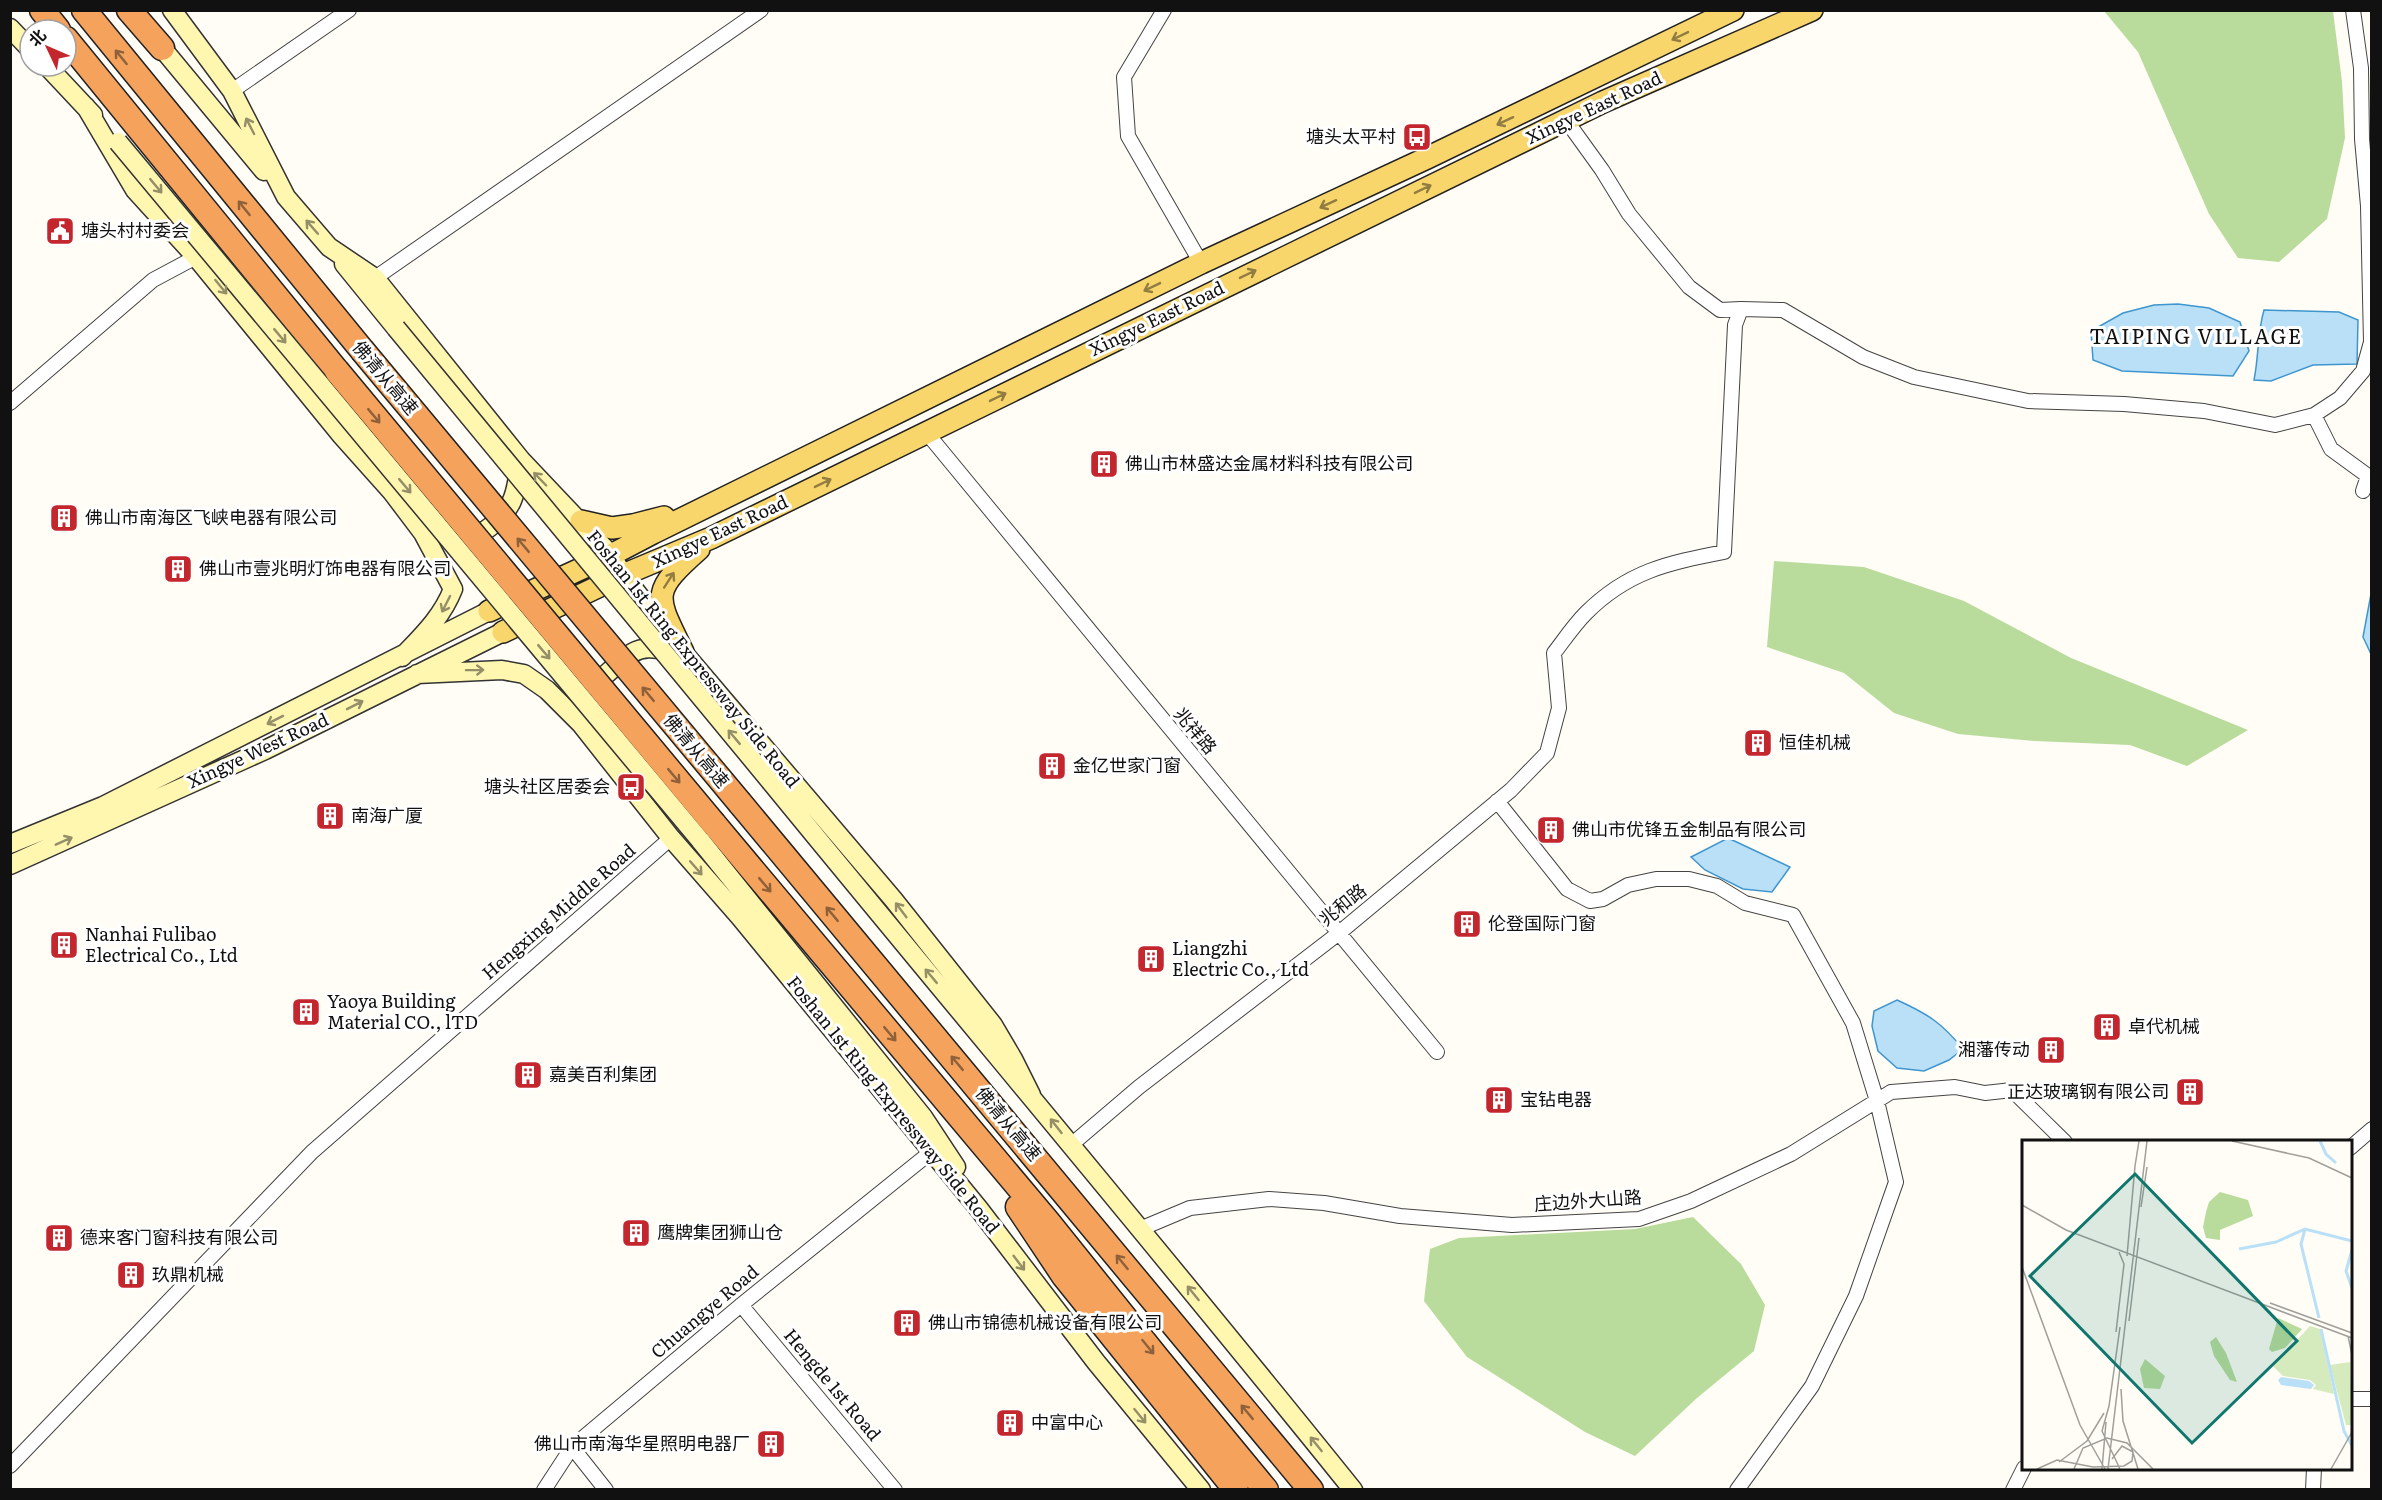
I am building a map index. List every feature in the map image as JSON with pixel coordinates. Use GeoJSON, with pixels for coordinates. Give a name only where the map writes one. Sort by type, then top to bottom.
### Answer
{"type":"FeatureCollection","features":[{"type":"Feature","properties":{"kind":"highway","name":"佛清从高速"},"geometry":{"type":"LineString","coordinates":[[84,10],[362,351],[1311,1490]]}},
{"type":"Feature","properties":{"kind":"highway"},"geometry":{"type":"LineString","coordinates":[[129,10],[162,48]]}},
{"type":"Feature","properties":{"kind":"highway","name":"佛清从高速"},"geometry":{"type":"LineString","coordinates":[[78,54],[337,371],[707,832],[954,1110],[1266,1490]]}},
{"type":"Feature","properties":{"kind":"highway"},"geometry":{"type":"LineString","coordinates":[[954,1110],[1064,1276],[1232,1484]]}},
{"type":"Feature","properties":{"kind":"main road","name":"Foshan 1st Ring Expressway Side Road"},"geometry":{"type":"LineString","coordinates":[[172,10],[232,90],[286,197],[1031,1095],[1353,1490]]}},
{"type":"Feature","properties":{"kind":"main road","name":"Xingye East Road"},"geometry":{"type":"LineString","coordinates":[[489,611],[611,555],[1201,263],[1427,158],[1733,10]]}},
{"type":"Feature","properties":{"kind":"main road"},"geometry":{"type":"LineString","coordinates":[[1603,102],[1789,10]]}},
{"type":"Feature","properties":{"kind":"main road","name":"Xingye East Road"},"geometry":{"type":"LineString","coordinates":[[503,632],[623,575],[711,538],[1603,102],[1812,10]]}},
{"type":"Feature","properties":{"kind":"main road"},"geometry":{"type":"LineString","coordinates":[[162,48],[286,197]]}},
{"type":"Feature","properties":{"kind":"main road"},"geometry":{"type":"LineString","coordinates":[[58,78],[118,142],[707,832],[923,1118],[957,1169],[979,1209]]}},
{"type":"Feature","properties":{"kind":"main road"},"geometry":{"type":"LineString","coordinates":[[86,107],[135,190],[196,257],[342,436],[392,492],[423,533],[453,589],[434,624],[402,657]]}},
{"type":"Feature","properties":{"kind":"main road","name":"Foshan 1st Ring Expressway Side Road"},"geometry":{"type":"LineString","coordinates":[[329,247],[375,278],[521,460],[611,555],[623,575],[683,652],[893,899],[993,1025],[1031,1095]]}},
{"type":"Feature","properties":{"kind":"main road"},"geometry":{"type":"LineString","coordinates":[[423,533],[457,541],[472,538],[483,532],[499,519],[512,503],[521,460]]}},
{"type":"Feature","properties":{"kind":"main road"},"geometry":{"type":"LineString","coordinates":[[581,521],[612,528],[633,525],[711,505]]}},
{"type":"Feature","properties":{"kind":"main road"},"geometry":{"type":"LineString","coordinates":[[683,652],[664,613],[661,595],[677,568],[711,538]]}},
{"type":"Feature","properties":{"kind":"main road","name":"Xingye West Road"},"geometry":{"type":"LineString","coordinates":[[10,844],[103,806],[402,657],[489,611]]}},
{"type":"Feature","properties":{"kind":"main road","name":"Xingye West Road"},"geometry":{"type":"LineString","coordinates":[[10,865],[265,750],[503,632]]}},
{"type":"Feature","properties":{"kind":"main road"},"geometry":{"type":"LineString","coordinates":[[581,724],[587,694],[632,653],[647,648],[683,652]]}},
{"type":"Feature","properties":{"kind":"main road","name":"Foshan 1st Ring Expressway Side Road"},"geometry":{"type":"LineString","coordinates":[[417,674],[502,670],[524,674],[548,690],[581,724],[671,838],[740,917],[979,1209],[1096,1362],[1201,1490]]}},
{"type":"Feature","properties":{"kind":"street"},"geometry":{"type":"LineString","coordinates":[[232,90],[349,10]]}},
{"type":"Feature","properties":{"kind":"street"},"geometry":{"type":"LineString","coordinates":[[375,278],[761,10]]}},
{"type":"Feature","properties":{"kind":"street"},"geometry":{"type":"LineString","coordinates":[[1164,10],[1124,77],[1128,135],[1201,263]]}},
{"type":"Feature","properties":{"kind":"street"},"geometry":{"type":"LineString","coordinates":[[1566,120],[1602,170],[1629,214],[1689,287],[1720,310],[1783,310],[1863,357],[1914,377],[2028,401],[2124,404],[2204,411],[2275,425],[2314,415],[2340,398],[2363,371],[2371,342],[2368,206],[2362,139],[2361,68],[2353,10]]}},
{"type":"Feature","properties":{"kind":"street"},"geometry":{"type":"LineString","coordinates":[[10,403],[153,280],[196,257]]}},
{"type":"Feature","properties":{"kind":"street","name":"兆和路"},"geometry":{"type":"LineString","coordinates":[[1071,1145],[1139,1087],[1339,933],[1497,801],[1547,753],[1559,708],[1554,653],[1586,613],[1632,577],[1672,562],[1724,552],[1735,325],[1741,309]]}},
{"type":"Feature","properties":{"kind":"street"},"geometry":{"type":"LineString","coordinates":[[2314,415],[2331,449],[2368,476],[2363,492]]}},
{"type":"Feature","properties":{"kind":"street","name":"兆祥路"},"geometry":{"type":"LineString","coordinates":[[926,432],[1437,1052]]}},
{"type":"Feature","properties":{"kind":"street"},"geometry":{"type":"LineString","coordinates":[[1497,801],[1567,889],[1590,901],[1604,899],[1628,885],[1656,879],[1689,879],[1717,886],[1745,903],[1793,915],[1853,1023],[1877,1101],[1896,1182],[1856,1296],[1812,1386],[1737,1490]]}},
{"type":"Feature","properties":{"kind":"street","name":"Hengxing Middle Road"},"geometry":{"type":"LineString","coordinates":[[10,1466],[312,1152],[671,838]]}},
{"type":"Feature","properties":{"kind":"street","name":"庄边外大山路"},"geometry":{"type":"LineString","coordinates":[[1140,1229],[1190,1208],[1269,1199],[1324,1203],[1400,1216],[1512,1225],[1640,1219],[1691,1201],[1791,1154],[1891,1092],[1955,1087],[1985,1093],[2012,1090],[2063,1140]]}},
{"type":"Feature","properties":{"kind":"street"},"geometry":{"type":"LineString","coordinates":[[2352,1146],[2372,1130]]}},
{"type":"Feature","properties":{"kind":"street","name":"Chuangye Road"},"geometry":{"type":"LineString","coordinates":[[544,1490],[572,1447],[741,1305],[931,1152]]}},
{"type":"Feature","properties":{"kind":"street","name":"Hengde 1st Road"},"geometry":{"type":"LineString","coordinates":[[741,1305],[895,1490]]}},
{"type":"Feature","properties":{"kind":"street"},"geometry":{"type":"LineString","coordinates":[[2352,1399],[2372,1399]]}},
{"type":"Feature","properties":{"kind":"street"},"geometry":{"type":"LineString","coordinates":[[572,1447],[606,1490]]}},
{"type":"Feature","properties":{"kind":"street"},"geometry":{"type":"LineString","coordinates":[[2013,1490],[2023,1470]]}},
{"type":"Feature","properties":{"kind":"street"},"geometry":{"type":"LineString","coordinates":[[2313,1490],[2314,1470]]}},
{"type":"Feature","properties":{"kind":"green space"},"geometry":{"type":"Polygon","coordinates":[[[2104,11],[2333,11],[2342,82],[2345,138],[2327,219],[2279,262],[2238,258],[2209,214],[2138,52],[2104,11]]]}},
{"type":"Feature","properties":{"kind":"green space"},"geometry":{"type":"Polygon","coordinates":[[[1774,561],[1864,567],[1964,601],[2071,658],[2248,730],[2187,766],[2130,745],[2035,741],[1958,734],[1894,713],[1844,673],[1767,647],[1774,561]]]}},
{"type":"Feature","properties":{"kind":"green space"},"geometry":{"type":"Polygon","coordinates":[[[1693,1217],[1741,1264],[1765,1305],[1754,1351],[1697,1398],[1635,1456],[1585,1432],[1467,1357],[1424,1301],[1430,1249],[1459,1238],[1635,1229],[1693,1217]]]}},
{"type":"Feature","properties":{"kind":"water"},"geometry":{"type":"Polygon","coordinates":[[[2178,304],[2209,308],[2240,322],[2249,351],[2233,376],[2122,371],[2093,360],[2091,331],[2123,313],[2154,305],[2178,304]]]}},
{"type":"Feature","properties":{"kind":"water"},"geometry":{"type":"Polygon","coordinates":[[[2264,310],[2339,312],[2358,320],[2357,364],[2313,365],[2271,381],[2254,380],[2264,310]]]}},
{"type":"Feature","properties":{"kind":"water"},"geometry":{"type":"Polygon","coordinates":[[[2371,594],[2372,654],[2363,637],[2371,594]]]}},
{"type":"Feature","properties":{"kind":"water"},"geometry":{"type":"Polygon","coordinates":[[[1728,838],[1790,867],[1772,892],[1743,889],[1705,870],[1691,857],[1728,838]]]}},
{"type":"Feature","properties":{"kind":"water"},"geometry":{"type":"Polygon","coordinates":[[[1897,1000],[1934,1020],[1963,1049],[1949,1060],[1924,1071],[1897,1068],[1878,1051],[1872,1026],[1874,1011],[1897,1000]]]}},
{"type":"Feature","properties":{"kind":"place","name":"塘头太平村"},"geometry":{"type":"Point","coordinates":[1417,137]}},
{"type":"Feature","properties":{"kind":"place","name":"塘头村村委会"},"geometry":{"type":"Point","coordinates":[60,231]}},
{"type":"Feature","properties":{"kind":"place","name":"佛山市林盛达金属材料科技有限公司"},"geometry":{"type":"Point","coordinates":[1104,464]}},
{"type":"Feature","properties":{"kind":"place","name":"佛山市南海区飞峡电器有限公司"},"geometry":{"type":"Point","coordinates":[64,518]}},
{"type":"Feature","properties":{"kind":"place","name":"佛山市壹兆明灯饰电器有限公司"},"geometry":{"type":"Point","coordinates":[178,569]}},
{"type":"Feature","properties":{"kind":"place","name":"恒佳机械"},"geometry":{"type":"Point","coordinates":[1758,743]}},
{"type":"Feature","properties":{"kind":"place","name":"金亿世家门窗"},"geometry":{"type":"Point","coordinates":[1052,766]}},
{"type":"Feature","properties":{"kind":"place","name":"塘头社区居委会"},"geometry":{"type":"Point","coordinates":[631,787]}},
{"type":"Feature","properties":{"kind":"place","name":"南海广厦"},"geometry":{"type":"Point","coordinates":[330,816]}},
{"type":"Feature","properties":{"kind":"place","name":"佛山市优锋五金制品有限公司"},"geometry":{"type":"Point","coordinates":[1551,830]}},
{"type":"Feature","properties":{"kind":"place","name":"伦登国际门窗"},"geometry":{"type":"Point","coordinates":[1467,924]}},
{"type":"Feature","properties":{"kind":"place","name":"Nanhai Fulibao Electrical Co., Ltd"},"geometry":{"type":"Point","coordinates":[64,945]}},
{"type":"Feature","properties":{"kind":"place","name":"Liangzhi Electric Co., Ltd"},"geometry":{"type":"Point","coordinates":[1151,959]}},
{"type":"Feature","properties":{"kind":"place","name":"Yaoya Building Material CO., lTD"},"geometry":{"type":"Point","coordinates":[306,1012]}},
{"type":"Feature","properties":{"kind":"place","name":"卓代机械"},"geometry":{"type":"Point","coordinates":[2107,1027]}},
{"type":"Feature","properties":{"kind":"place","name":"湘藩传动"},"geometry":{"type":"Point","coordinates":[2051,1050]}},
{"type":"Feature","properties":{"kind":"place","name":"嘉美百利集团"},"geometry":{"type":"Point","coordinates":[528,1075]}},
{"type":"Feature","properties":{"kind":"place","name":"正达玻璃钢有限公司"},"geometry":{"type":"Point","coordinates":[2190,1092]}},
{"type":"Feature","properties":{"kind":"place","name":"宝钻电器"},"geometry":{"type":"Point","coordinates":[1499,1100]}},
{"type":"Feature","properties":{"kind":"place","name":"鹰牌集团狮山仓"},"geometry":{"type":"Point","coordinates":[636,1233]}},
{"type":"Feature","properties":{"kind":"place","name":"德来客门窗科技有限公司"},"geometry":{"type":"Point","coordinates":[59,1238]}},
{"type":"Feature","properties":{"kind":"place","name":"玖鼎机械"},"geometry":{"type":"Point","coordinates":[131,1275]}},
{"type":"Feature","properties":{"kind":"place","name":"佛山市锦德机械设备有限公司"},"geometry":{"type":"Point","coordinates":[907,1323]}},
{"type":"Feature","properties":{"kind":"place","name":"中富中心"},"geometry":{"type":"Point","coordinates":[1010,1423]}},
{"type":"Feature","properties":{"kind":"place","name":"佛山市南海华星照明电器厂"},"geometry":{"type":"Point","coordinates":[771,1444]}},
{"type":"Feature","properties":{"kind":"district","name":"TAIPING VILLAGE"},"geometry":{"type":"Point","coordinates":[2196,337]}}]}
